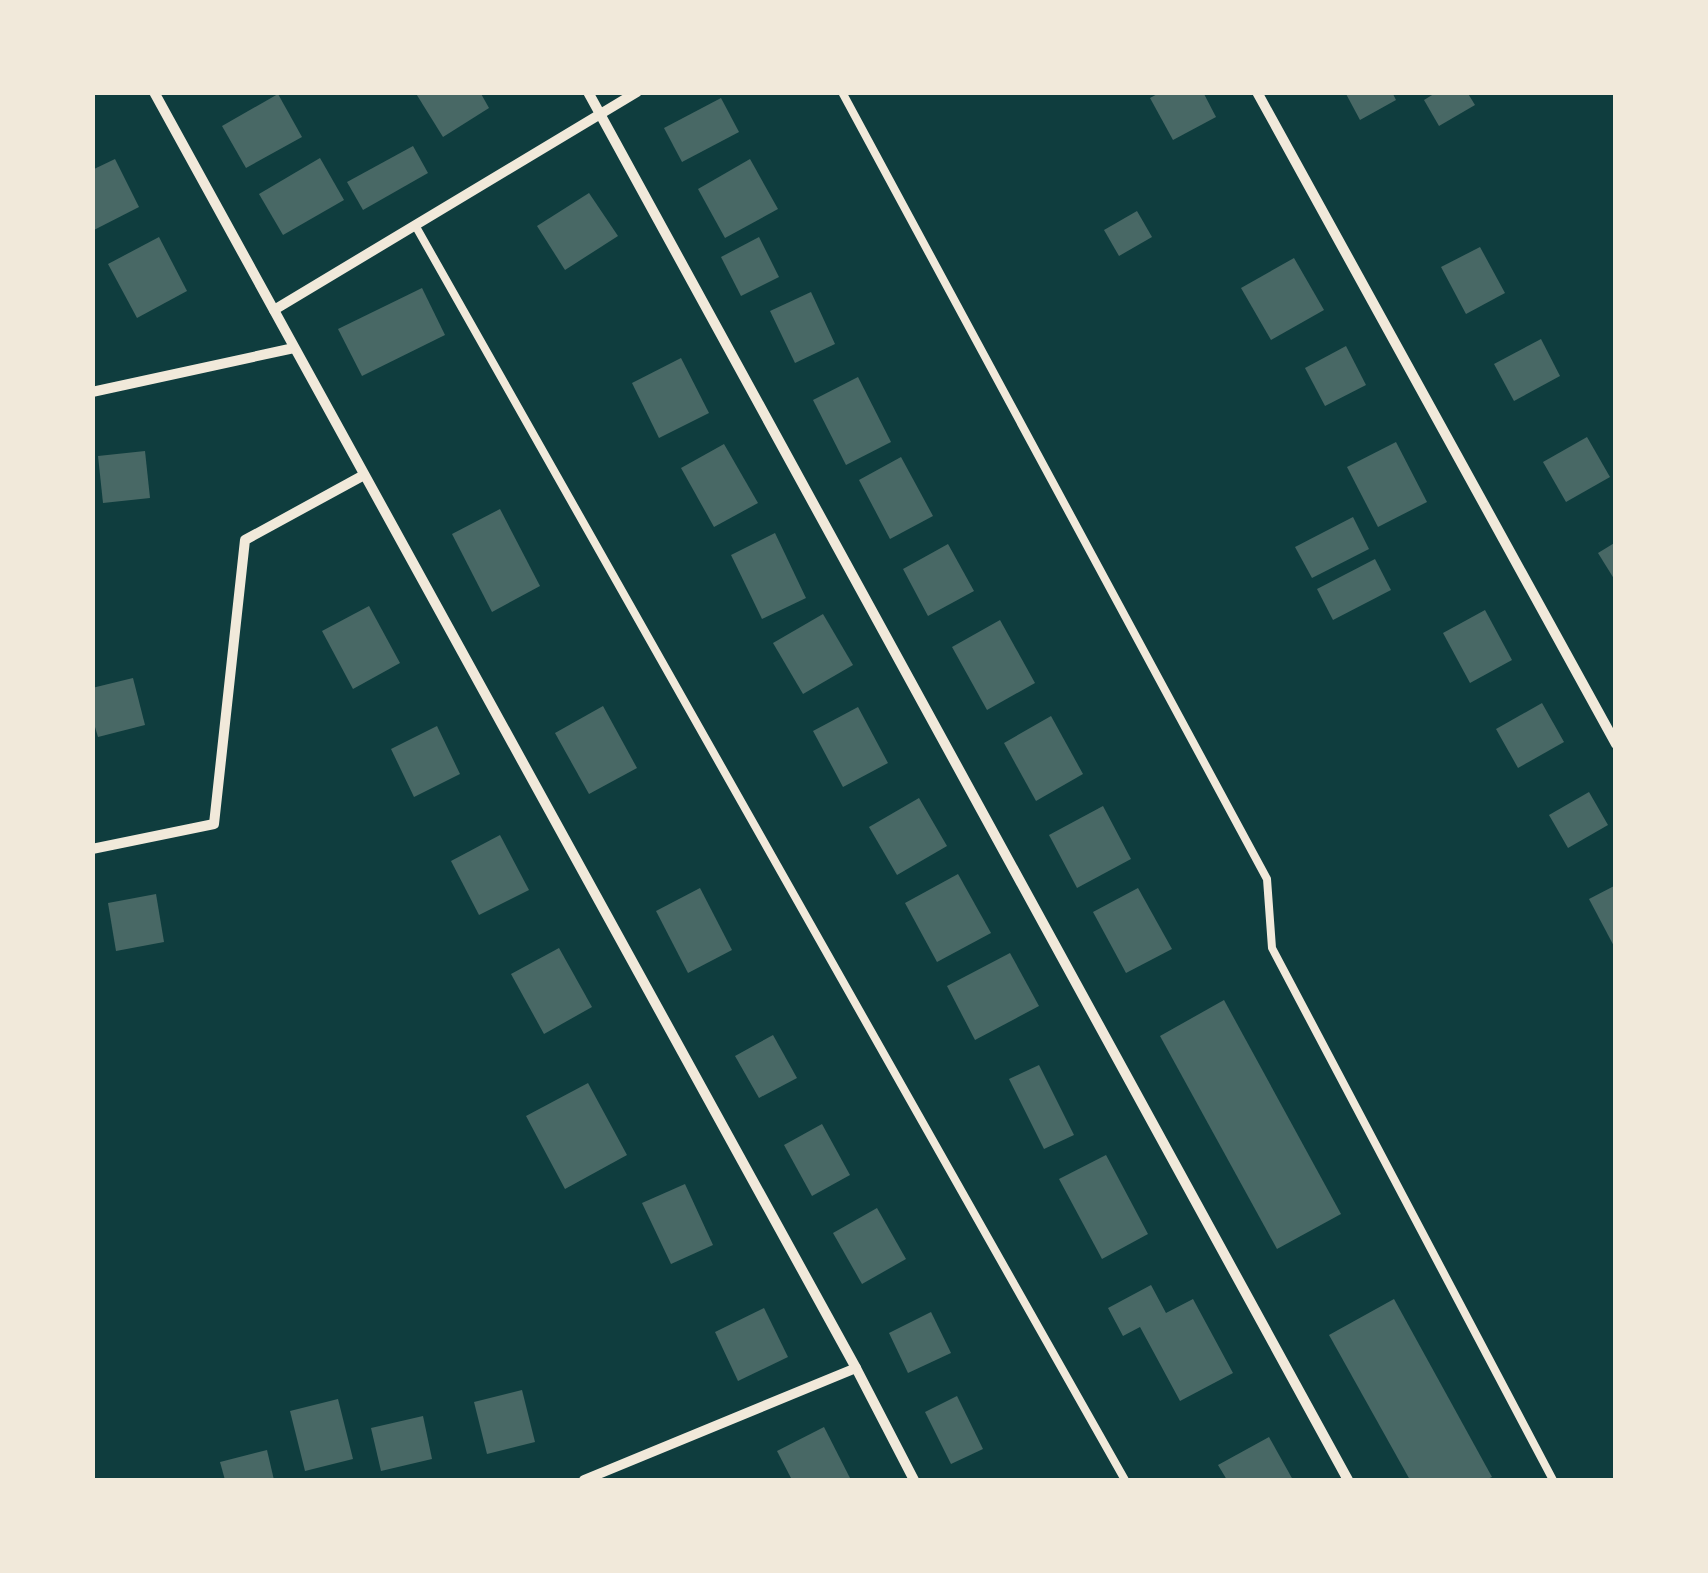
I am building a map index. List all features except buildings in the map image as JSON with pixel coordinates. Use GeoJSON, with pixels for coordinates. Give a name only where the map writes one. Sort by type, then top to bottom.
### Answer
{"type":"FeatureCollection","features":[{"type":"Feature","properties":{"kind":"street"},"geometry":{"type":"LineString","coordinates":[[154,92],[914,1480]]}},
{"type":"Feature","properties":{"kind":"street"},"geometry":{"type":"LineString","coordinates":[[588,92],[1348,1480]]}},
{"type":"Feature","properties":{"kind":"street"},"geometry":{"type":"LineString","coordinates":[[274,310],[637,92]]}},
{"type":"Feature","properties":{"kind":"street"},"geometry":{"type":"LineString","coordinates":[[1258,92],[1616,744]]}},
{"type":"Feature","properties":{"kind":"street"},"geometry":{"type":"LineString","coordinates":[[92,392],[294,348]]}},
{"type":"Feature","properties":{"kind":"street"},"geometry":{"type":"LineString","coordinates":[[92,849],[214,824],[245,540],[364,476]]}},
{"type":"Feature","properties":{"kind":"street"},"geometry":{"type":"LineString","coordinates":[[584,1480],[856,1368]]}},
{"type":"Feature","properties":{"kind":"lane"},"geometry":{"type":"LineString","coordinates":[[842,92],[1267,878],[1272,948],[1554,1480]]}},
{"type":"Feature","properties":{"kind":"lane"},"geometry":{"type":"LineString","coordinates":[[416,225],[1125,1480]]}}]}
